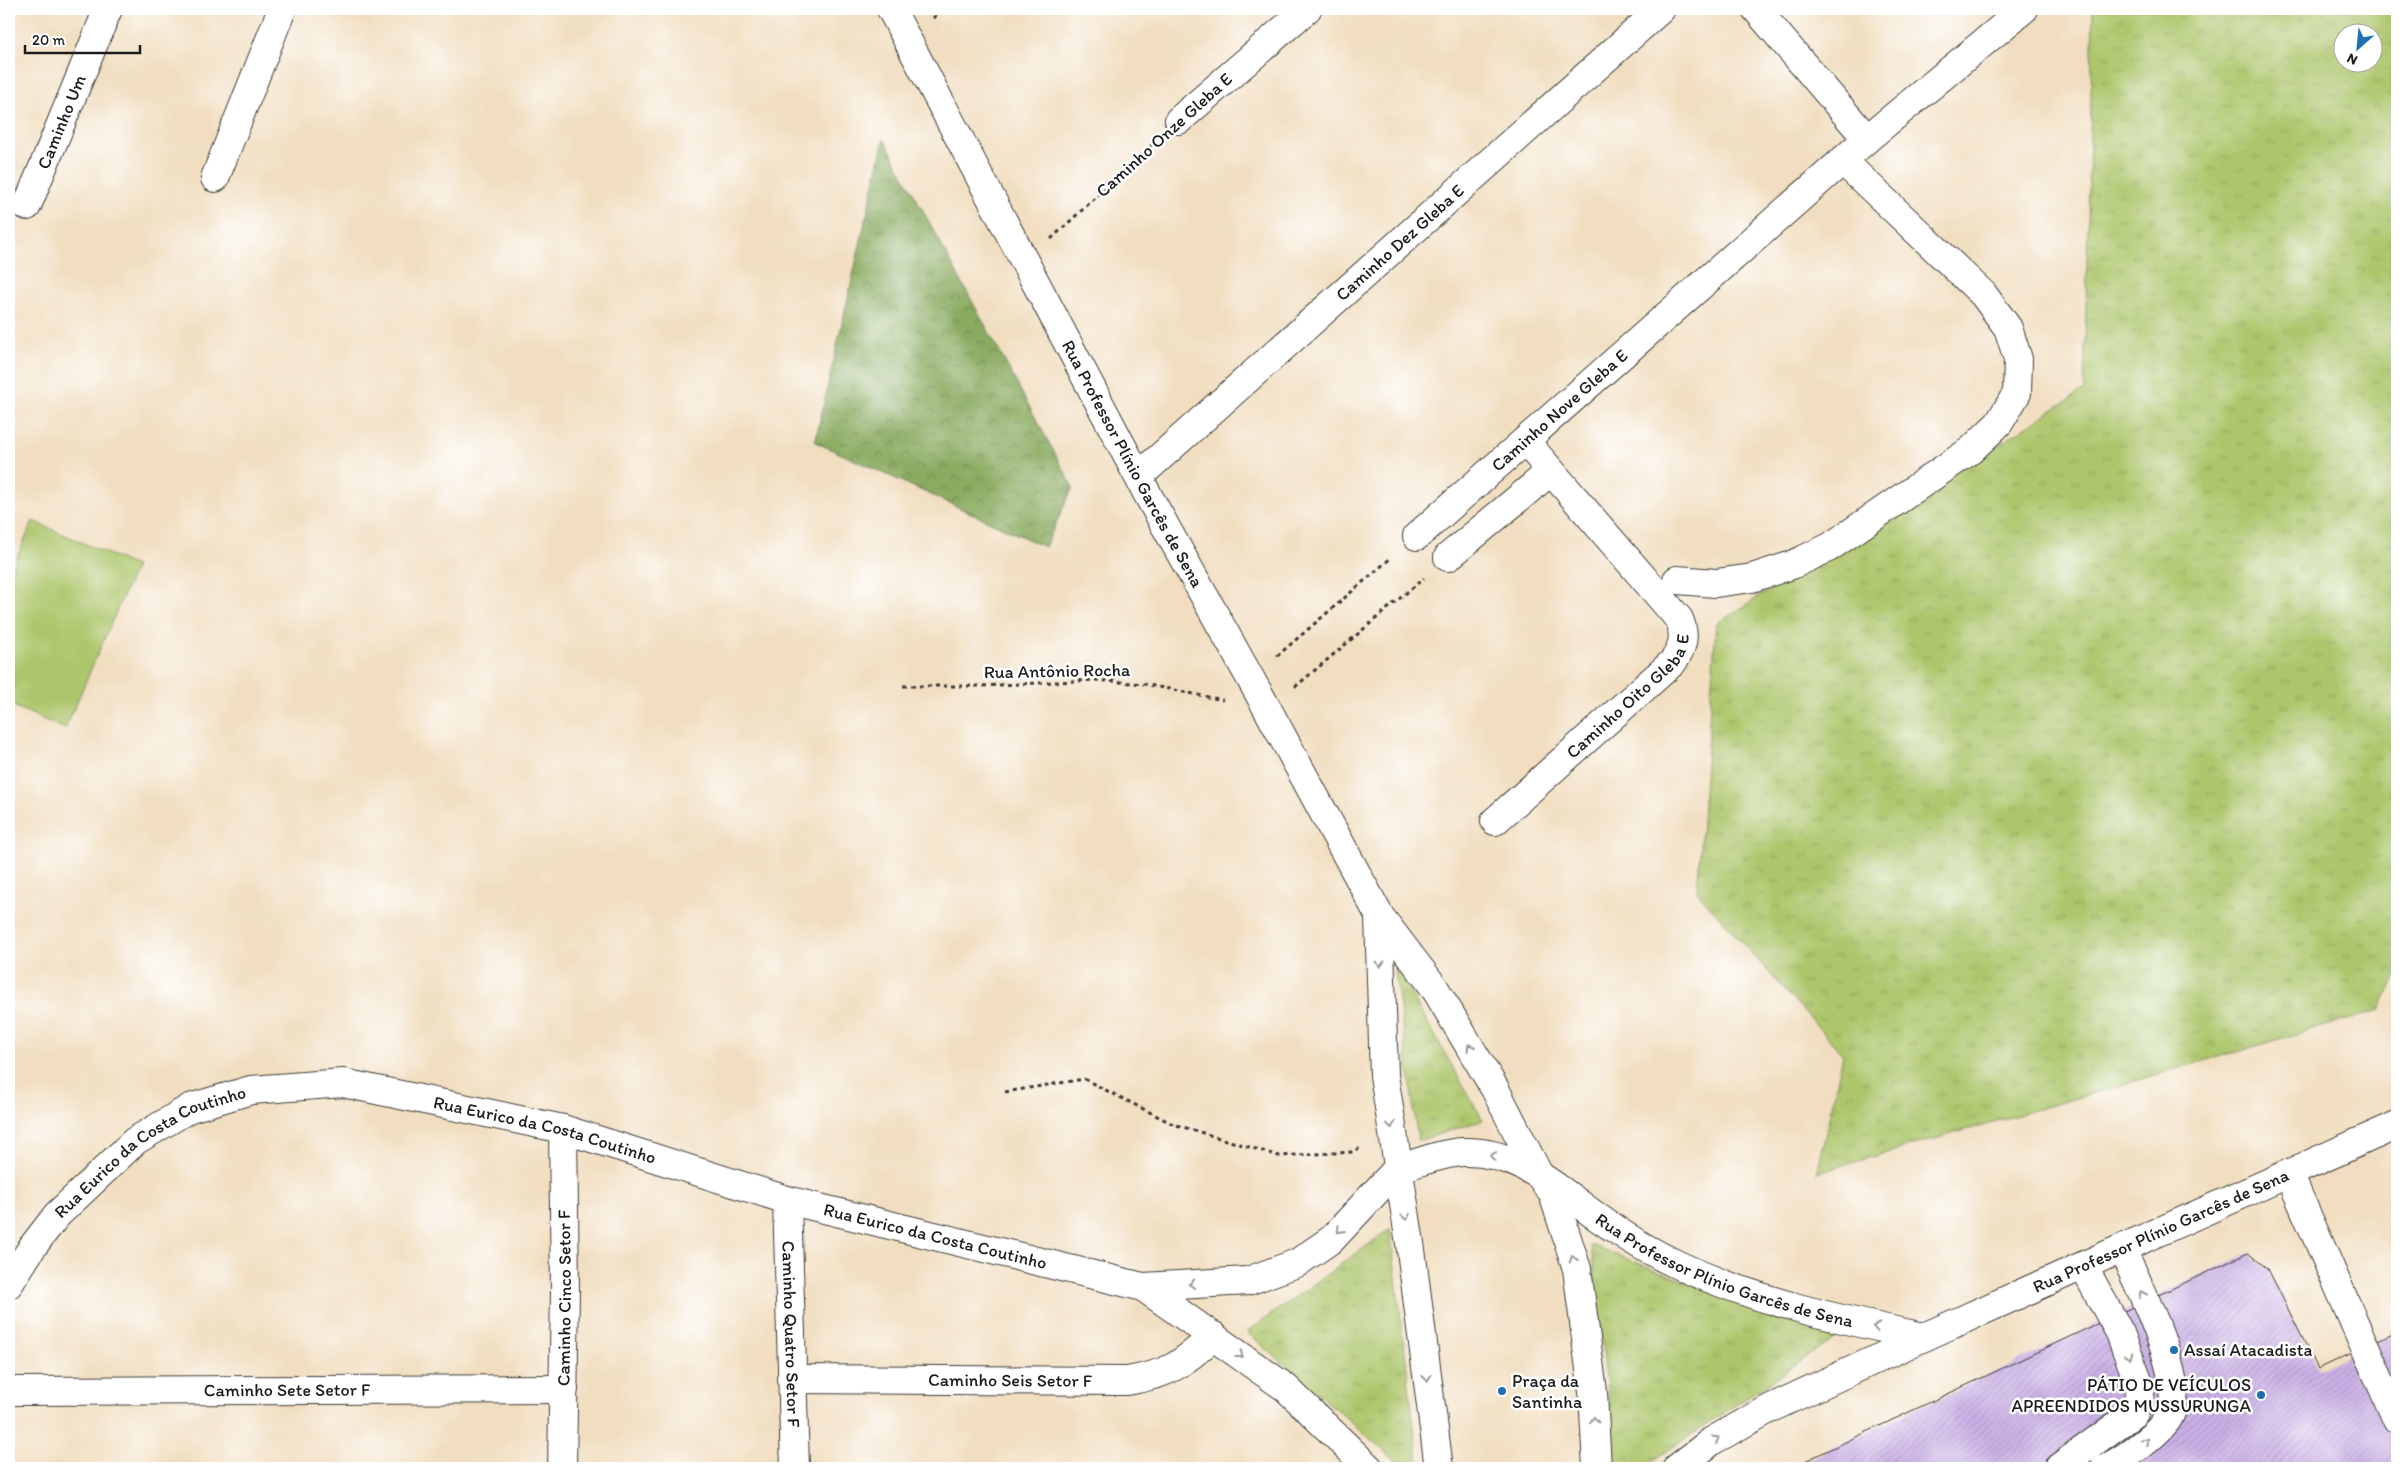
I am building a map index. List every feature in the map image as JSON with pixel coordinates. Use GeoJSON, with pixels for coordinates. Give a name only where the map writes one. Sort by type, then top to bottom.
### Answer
{"type":"FeatureCollection","features":[{"type":"Feature","properties":{"kind":"street","name":"Caminho Um"},"geometry":{"type":"LineString","coordinates":[[27,206],[108,9]]}},
{"type":"Feature","properties":{"kind":"street"},"geometry":{"type":"LineString","coordinates":[[215,178],[282,9]]}},
{"type":"Feature","properties":{"kind":"street","name":"Rua Professor Plínio Garcês de Sena"},"geometry":{"type":"LineString","coordinates":[[891,9],[1024,263],[1379,915],[1434,987],[1495,1089],[1538,1173],[1553,1194],[1576,1268],[1593,1392],[1597,1468]]}},
{"type":"Feature","properties":{"kind":"street","name":"Caminho Onze Gleba E"},"geometry":{"type":"LineString","coordinates":[[1179,120],[1307,9]]}},
{"type":"Feature","properties":{"kind":"street","name":"Caminho Dez Gleba E"},"geometry":{"type":"LineString","coordinates":[[1139,476],[1661,9]]}},
{"type":"Feature","properties":{"kind":"street"},"geometry":{"type":"LineString","coordinates":[[1756,9],[1867,139]]}},
{"type":"Feature","properties":{"kind":"street","name":"Caminho Nove Gleba E"},"geometry":{"type":"LineString","coordinates":[[1417,536],[1526,442],[1867,139],[2024,9]]}},
{"type":"Feature","properties":{"kind":"street"},"geometry":{"type":"LineString","coordinates":[[1677,580],[1716,583],[1752,578],[1792,566],[1830,547],[1971,450],[1999,424],[2016,392],[2018,359],[2008,328],[1983,294],[1843,161]]}},
{"type":"Feature","properties":{"kind":"street","name":"Caminho Oito Gleba E"},"geometry":{"type":"LineString","coordinates":[[1495,821],[1673,662],[1681,651],[1683,639],[1683,629],[1679,619],[1526,442]]}},
{"type":"Feature","properties":{"kind":"street"},"geometry":{"type":"LineString","coordinates":[[1448,557],[1551,471]]}},
{"type":"Feature","properties":{"kind":"street","name":"Rua Professor Plínio Garcês de Sena"},"geometry":{"type":"LineString","coordinates":[[1379,915],[1384,1075],[1411,1250],[1439,1468]]}},
{"type":"Feature","properties":{"kind":"street","name":"Rua Eurico da Costa Coutinho"},"geometry":{"type":"LineString","coordinates":[[9,1284],[21,1244],[57,1215],[135,1141],[190,1108],[252,1090],[343,1083],[563,1129],[787,1200],[1142,1287],[1248,1281],[1297,1264],[1332,1239],[1397,1169]]}},
{"type":"Feature","properties":{"kind":"street","name":"Rua Professor Plínio Garcês de Sena"},"geometry":{"type":"LineString","coordinates":[[1677,1468],[1712,1441],[1772,1408],[1924,1337],[2397,1125]]}},
{"type":"Feature","properties":{"kind":"street","name":"Caminho Cinco Setor F"},"geometry":{"type":"LineString","coordinates":[[562,1468],[565,1291],[563,1129]]}},
{"type":"Feature","properties":{"kind":"street","name":"Rua Professor Plínio Garcês de Sena"},"geometry":{"type":"LineString","coordinates":[[1397,1169],[1463,1152],[1499,1156],[1538,1173],[1612,1227],[1676,1264],[1750,1295],[1821,1316],[1924,1337]]}},
{"type":"Feature","properties":{"kind":"street"},"geometry":{"type":"LineString","coordinates":[[2289,1174],[2397,1420]]}},
{"type":"Feature","properties":{"kind":"street","name":"Caminho Quatro Setor F"},"geometry":{"type":"LineString","coordinates":[[787,1200],[791,1275],[790,1379],[795,1468]]}},
{"type":"Feature","properties":{"kind":"street"},"geometry":{"type":"LineString","coordinates":[[2105,1468],[2143,1444],[2170,1416],[2173,1392],[2169,1362],[2122,1249]]}},
{"type":"Feature","properties":{"kind":"street"},"geometry":{"type":"LineString","coordinates":[[2058,1468],[2134,1413],[2141,1389],[2120,1333],[2083,1266]]}},
{"type":"Feature","properties":{"kind":"street","name":"Rua Eurico da Costa Coutinho"},"geometry":{"type":"LineString","coordinates":[[1142,1287],[1286,1388],[1369,1468]]}},
{"type":"Feature","properties":{"kind":"street","name":"Caminho Seis Setor F"},"geometry":{"type":"LineString","coordinates":[[790,1379],[1127,1381],[1156,1376],[1181,1365],[1214,1336]]}},
{"type":"Feature","properties":{"kind":"street","name":"Caminho Sete Setor F"},"geometry":{"type":"LineString","coordinates":[[9,1391],[564,1388]]}},
{"type":"Feature","properties":{"kind":"path","name":"Caminho Onze Gleba E"},"geometry":{"type":"LineString","coordinates":[[1024,263],[1179,120]]}},
{"type":"Feature","properties":{"kind":"path"},"geometry":{"type":"LineString","coordinates":[[1250,679],[1417,536]]}},
{"type":"Feature","properties":{"kind":"path"},"geometry":{"type":"LineString","coordinates":[[1268,710],[1448,557]]}},
{"type":"Feature","properties":{"kind":"path","name":"Rua Antônio Rocha"},"geometry":{"type":"LineString","coordinates":[[903,686],[980,686],[1094,680],[1144,684],[1268,710]]}},
{"type":"Feature","properties":{"kind":"path"},"geometry":{"type":"LineString","coordinates":[[1005,1092],[1084,1079],[1173,1124],[1279,1156],[1353,1152],[1392,1132]]}},
{"type":"Feature","properties":{"kind":"green space"},"geometry":{"type":"Polygon","coordinates":[[[2093,9],[2397,9],[2397,972],[2380,1010],[1817,1173],[1843,1055],[1697,892],[1716,624],[2084,390],[2093,9]]]}},
{"type":"Feature","properties":{"kind":"green space"},"geometry":{"type":"Polygon","coordinates":[[[884,139],[1073,487],[1045,547],[815,442],[884,139]]]}},
{"type":"Feature","properties":{"kind":"green space"},"geometry":{"type":"Polygon","coordinates":[[[33,521],[136,566],[65,729],[9,704],[9,575],[33,521]]]}},
{"type":"Feature","properties":{"kind":"green space"},"geometry":{"type":"Polygon","coordinates":[[[1394,964],[1483,1120],[1418,1141],[1394,964]]]}},
{"type":"Feature","properties":{"kind":"green space"},"geometry":{"type":"Polygon","coordinates":[[[1390,1229],[1419,1468],[1404,1468],[1247,1332],[1390,1229]]]}},
{"type":"Feature","properties":{"kind":"green space"},"geometry":{"type":"Polygon","coordinates":[[[1591,1245],[1835,1338],[1642,1468],[1616,1468],[1591,1245]]]}},
{"type":"Feature","properties":{"kind":"building","name":"Assaí Atacadista"},"geometry":{"type":"Polygon","coordinates":[[[2248,1253],[2268,1269],[2318,1369],[2397,1332],[2397,1468],[1790,1468],[2248,1253]]]}},
{"type":"Feature","properties":{"kind":"place","name":"Assaí Atacadista"},"geometry":{"type":"Point","coordinates":[2174,1350]}},
{"type":"Feature","properties":{"kind":"place","name":"Praça da Santinha"},"geometry":{"type":"Point","coordinates":[1502,1391]}},
{"type":"Feature","properties":{"kind":"place","name":"PÁTIO DE VEÍCULOS APREENDIDOS MUSSURUNGA"},"geometry":{"type":"Point","coordinates":[2261,1395]}}]}
